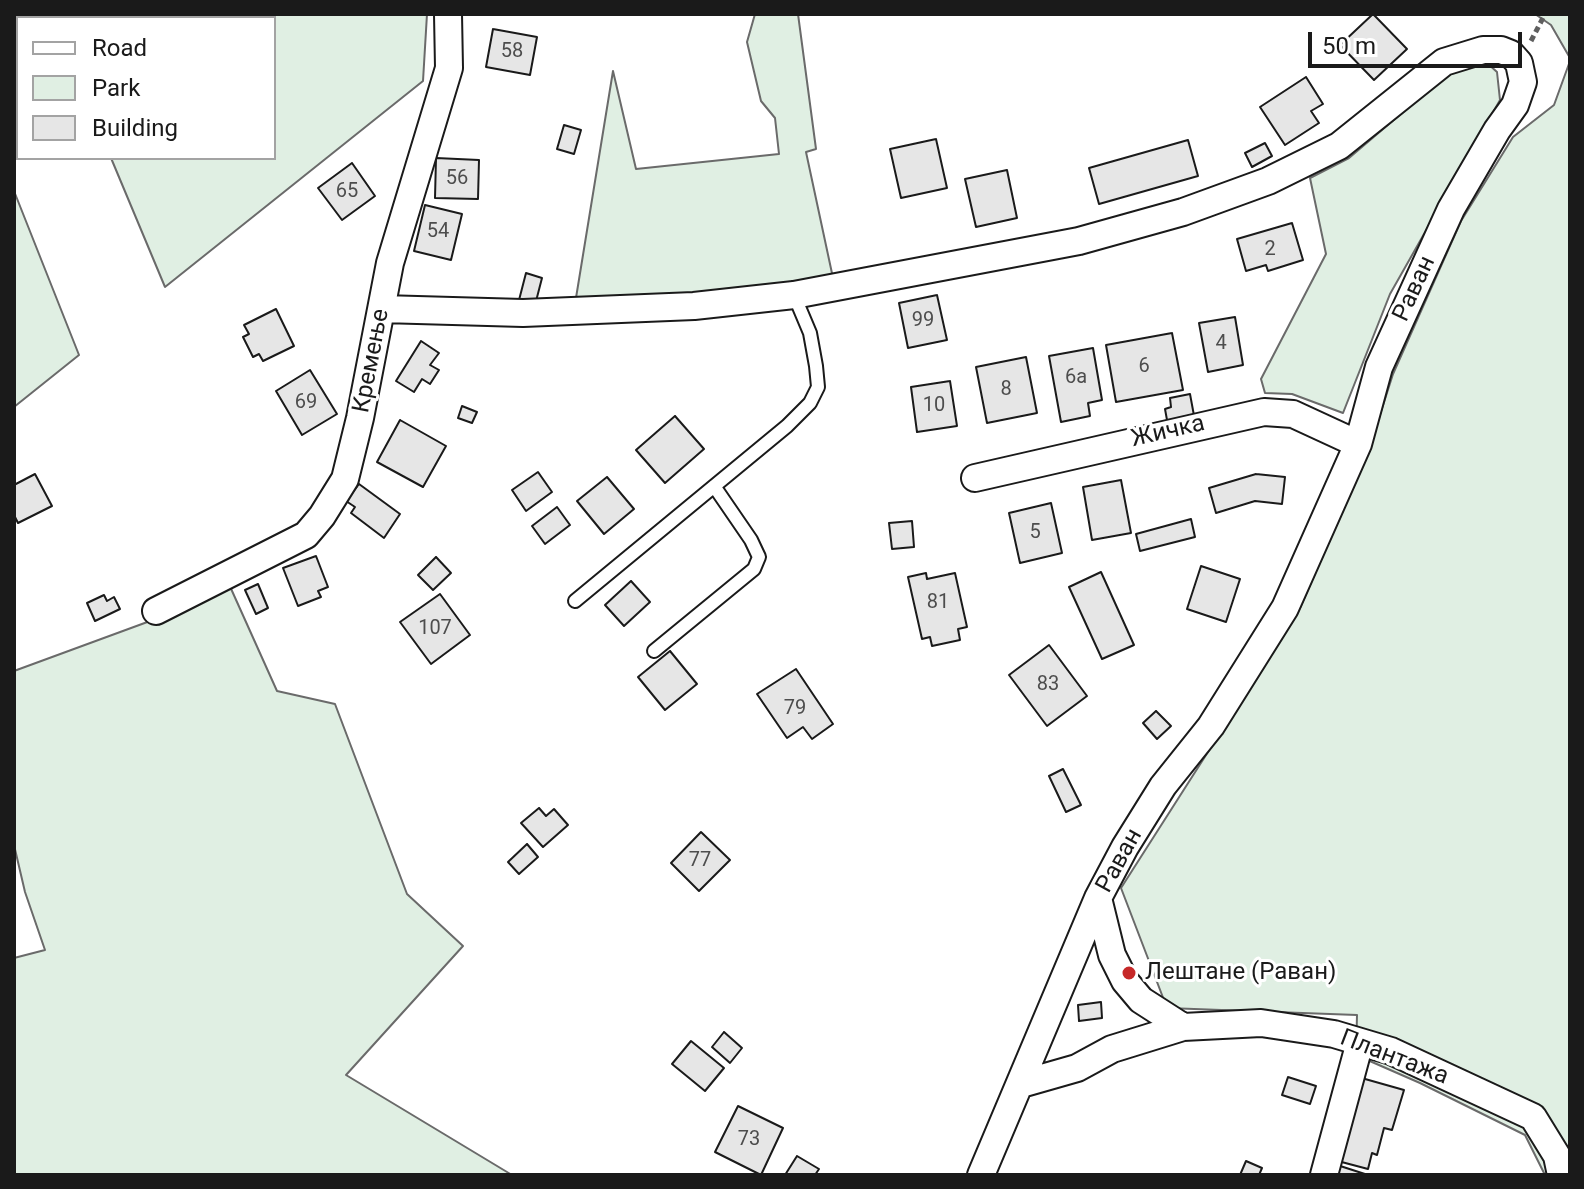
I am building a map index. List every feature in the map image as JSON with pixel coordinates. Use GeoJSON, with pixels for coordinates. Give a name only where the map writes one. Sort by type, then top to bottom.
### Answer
{"type":"FeatureCollection","features":[{"type":"Feature","properties":{"kind":"street","name":"Кремење"},"geometry":{"type":"LineString","coordinates":[[156,611],[306,535],[345,479],[390,263],[449,68],[448,14]]}},
{"type":"Feature","properties":{"kind":"street","name":"Раван"},"geometry":{"type":"LineString","coordinates":[[794,295],[1079,241],[1197,207],[1268,181],[1339,146],[1444,62],[1483,50],[1501,50],[1511,54],[1519,63],[1523,82],[1515,105],[1451,209],[1379,367],[1358,444],[1285,608],[1211,726],[1163,786],[1125,847],[1098,898],[981,1175]]}},
{"type":"Feature","properties":{"kind":"street"},"geometry":{"type":"LineString","coordinates":[[382,309],[523,313],[694,306],[794,295]]}},
{"type":"Feature","properties":{"kind":"street","name":"Жичка"},"geometry":{"type":"LineString","coordinates":[[975,478],[1264,412],[1293,414],[1358,444]]}},
{"type":"Feature","properties":{"kind":"street"},"geometry":{"type":"LineString","coordinates":[[1098,898],[1112,955],[1125,981],[1141,1000],[1183,1027]]}},
{"type":"Feature","properties":{"kind":"street","name":"Плантажа"},"geometry":{"type":"LineString","coordinates":[[1021,1084],[1077,1068],[1112,1049],[1183,1027],[1261,1023],[1334,1034],[1391,1051],[1533,1117],[1557,1156],[1561,1175]]}},
{"type":"Feature","properties":{"kind":"street"},"geometry":{"type":"LineString","coordinates":[[1324,1175],[1360,1042]]}},
{"type":"Feature","properties":{"kind":"lane"},"geometry":{"type":"LineString","coordinates":[[575,601],[787,426],[810,403],[818,387],[810,333],[794,295]]}},
{"type":"Feature","properties":{"kind":"lane"},"geometry":{"type":"LineString","coordinates":[[654,651],[754,569],[759,557],[714,486]]}},
{"type":"Feature","properties":{"kind":"green space"},"geometry":{"type":"Polygon","coordinates":[[[427,14],[423,81],[165,287],[112,160],[276,160],[276,16],[50,16],[427,14]]]}},
{"type":"Feature","properties":{"kind":"green space"},"geometry":{"type":"Polygon","coordinates":[[[755,14],[798,14],[816,149],[806,152],[833,278],[798,287],[575,304],[613,71],[636,169],[779,154],[775,118],[761,101],[747,42],[755,14]]]}},
{"type":"Feature","properties":{"kind":"green space"},"geometry":{"type":"Polygon","coordinates":[[[1535,14],[1570,14],[1570,58],[1551,25],[1535,14]]]}},
{"type":"Feature","properties":{"kind":"green space"},"geometry":{"type":"Polygon","coordinates":[[[1570,61],[1570,1175],[1545,1175],[1525,1135],[1356,1055],[1357,1015],[1167,1008],[1121,888],[1300,608],[1370,446],[1393,374],[1461,221],[1513,137],[1554,105],[1570,61]]]}},
{"type":"Feature","properties":{"kind":"green space"},"geometry":{"type":"Polygon","coordinates":[[[1487,63],[1497,72],[1500,100],[1390,294],[1343,413],[1292,394],[1265,393],[1261,379],[1326,254],[1310,178],[1349,158],[1449,73],[1487,63]]]}},
{"type":"Feature","properties":{"kind":"green space"},"geometry":{"type":"Polygon","coordinates":[[[14,191],[79,355],[14,407],[14,191]]]}},
{"type":"Feature","properties":{"kind":"green space"},"geometry":{"type":"Polygon","coordinates":[[[228,582],[277,691],[335,704],[407,894],[463,946],[346,1075],[512,1175],[14,1175],[14,958],[45,950],[25,892],[14,845],[14,671],[161,617],[228,582]]]}},
{"type":"Feature","properties":{"kind":"building"},"geometry":{"type":"Polygon","coordinates":[[[1373,14],[1407,49],[1374,80],[1340,45],[1373,14]]]}},
{"type":"Feature","properties":{"kind":"building"},"geometry":{"type":"Polygon","coordinates":[[[493,29],[537,37],[530,75],[486,67],[493,29]]]}},
{"type":"Feature","properties":{"kind":"building"},"geometry":{"type":"Polygon","coordinates":[[[1306,77],[1323,104],[1311,111],[1319,123],[1285,145],[1260,107],[1306,77]]]}},
{"type":"Feature","properties":{"kind":"building"},"geometry":{"type":"Polygon","coordinates":[[[564,125],[581,130],[574,154],[557,149],[564,125]]]}},
{"type":"Feature","properties":{"kind":"building"},"geometry":{"type":"Polygon","coordinates":[[[936,139],[947,188],[901,198],[890,149],[936,139]]]}},
{"type":"Feature","properties":{"kind":"building"},"geometry":{"type":"Polygon","coordinates":[[[1188,140],[1198,176],[1099,204],[1089,168],[1188,140]]]}},
{"type":"Feature","properties":{"kind":"building"},"geometry":{"type":"Polygon","coordinates":[[[1265,143],[1272,156],[1252,167],[1245,153],[1265,143]]]}},
{"type":"Feature","properties":{"kind":"building"},"geometry":{"type":"Polygon","coordinates":[[[436,158],[479,160],[478,199],[435,198],[436,158]]]}},
{"type":"Feature","properties":{"kind":"building"},"geometry":{"type":"Polygon","coordinates":[[[352,163],[375,196],[342,220],[318,188],[352,163]]]}},
{"type":"Feature","properties":{"kind":"building"},"geometry":{"type":"Polygon","coordinates":[[[1007,170],[1017,218],[976,227],[965,179],[1007,170]]]}},
{"type":"Feature","properties":{"kind":"building"},"geometry":{"type":"Polygon","coordinates":[[[425,205],[462,214],[451,260],[414,251],[425,205]]]}},
{"type":"Feature","properties":{"kind":"building"},"geometry":{"type":"Polygon","coordinates":[[[1292,223],[1303,260],[1268,271],[1266,265],[1246,271],[1237,239],[1292,223]]]}},
{"type":"Feature","properties":{"kind":"building"},"geometry":{"type":"Polygon","coordinates":[[[526,273],[542,278],[534,309],[518,304],[526,273]]]}},
{"type":"Feature","properties":{"kind":"building"},"geometry":{"type":"Polygon","coordinates":[[[937,295],[947,340],[908,348],[899,303],[937,295]]]}},
{"type":"Feature","properties":{"kind":"building"},"geometry":{"type":"Polygon","coordinates":[[[276,309],[294,346],[263,361],[259,354],[253,357],[243,337],[249,334],[244,325],[276,309]]]}},
{"type":"Feature","properties":{"kind":"building"},"geometry":{"type":"Polygon","coordinates":[[[1235,317],[1243,365],[1208,372],[1199,323],[1235,317]]]}},
{"type":"Feature","properties":{"kind":"building"},"geometry":{"type":"Polygon","coordinates":[[[1172,333],[1183,390],[1116,402],[1106,345],[1172,333]]]}},
{"type":"Feature","properties":{"kind":"building"},"geometry":{"type":"Polygon","coordinates":[[[421,341],[439,353],[430,365],[439,370],[430,384],[422,379],[414,392],[396,381],[421,341]]]}},
{"type":"Feature","properties":{"kind":"building"},"geometry":{"type":"Polygon","coordinates":[[[1093,348],[1102,400],[1088,403],[1090,416],[1061,422],[1049,356],[1093,348]]]}},
{"type":"Feature","properties":{"kind":"building"},"geometry":{"type":"Polygon","coordinates":[[[1026,357],[1037,413],[987,423],[976,367],[1026,357]]]}},
{"type":"Feature","properties":{"kind":"building"},"geometry":{"type":"Polygon","coordinates":[[[310,370],[337,414],[302,435],[276,391],[310,370]]]}},
{"type":"Feature","properties":{"kind":"building"},"geometry":{"type":"Polygon","coordinates":[[[950,381],[957,426],[917,432],[911,387],[950,381]]]}},
{"type":"Feature","properties":{"kind":"building"},"geometry":{"type":"Polygon","coordinates":[[[1190,394],[1195,421],[1177,425],[1167,420],[1165,409],[1171,407],[1170,398],[1190,394]]]}},
{"type":"Feature","properties":{"kind":"building"},"geometry":{"type":"Polygon","coordinates":[[[462,406],[477,412],[472,423],[458,418],[462,406]]]}},
{"type":"Feature","properties":{"kind":"building"},"geometry":{"type":"Polygon","coordinates":[[[675,416],[704,449],[665,483],[636,450],[675,416]]]}},
{"type":"Feature","properties":{"kind":"building"},"geometry":{"type":"Polygon","coordinates":[[[400,420],[446,446],[423,487],[377,462],[400,420]]]}},
{"type":"Feature","properties":{"kind":"building"},"geometry":{"type":"Polygon","coordinates":[[[538,472],[552,492],[526,511],[512,490],[538,472]]]}},
{"type":"Feature","properties":{"kind":"building"},"geometry":{"type":"Polygon","coordinates":[[[35,474],[52,506],[18,523],[14,515],[14,485],[35,474]]]}},
{"type":"Feature","properties":{"kind":"building"},"geometry":{"type":"Polygon","coordinates":[[[1256,474],[1285,477],[1282,504],[1255,501],[1216,513],[1209,488],[1256,474]]]}},
{"type":"Feature","properties":{"kind":"building"},"geometry":{"type":"Polygon","coordinates":[[[607,477],[634,509],[604,534],[577,501],[607,477]]]}},
{"type":"Feature","properties":{"kind":"building"},"geometry":{"type":"Polygon","coordinates":[[[1121,480],[1131,533],[1092,540],[1083,487],[1121,480]]]}},
{"type":"Feature","properties":{"kind":"building"},"geometry":{"type":"Polygon","coordinates":[[[359,484],[400,514],[384,538],[351,513],[355,507],[346,501],[359,484]]]}},
{"type":"Feature","properties":{"kind":"building"},"geometry":{"type":"Polygon","coordinates":[[[1051,503],[1062,553],[1020,563],[1009,513],[1051,503]]]}},
{"type":"Feature","properties":{"kind":"building"},"geometry":{"type":"Polygon","coordinates":[[[557,507],[570,525],[545,544],[532,526],[557,507]]]}},
{"type":"Feature","properties":{"kind":"building"},"geometry":{"type":"Polygon","coordinates":[[[1191,519],[1195,537],[1140,551],[1136,534],[1191,519]]]}},
{"type":"Feature","properties":{"kind":"building"},"geometry":{"type":"Polygon","coordinates":[[[912,521],[914,547],[892,549],[889,523],[912,521]]]}},
{"type":"Feature","properties":{"kind":"building"},"geometry":{"type":"Polygon","coordinates":[[[316,556],[328,587],[318,591],[321,597],[298,606],[283,568],[316,556]]]}},
{"type":"Feature","properties":{"kind":"building"},"geometry":{"type":"Polygon","coordinates":[[[436,557],[451,573],[433,590],[418,575],[436,557]]]}},
{"type":"Feature","properties":{"kind":"building"},"geometry":{"type":"Polygon","coordinates":[[[1201,566],[1240,579],[1226,622],[1187,609],[1201,566]]]}},
{"type":"Feature","properties":{"kind":"building"},"geometry":{"type":"Polygon","coordinates":[[[1101,572],[1134,645],[1102,659],[1069,587],[1101,572]]]}},
{"type":"Feature","properties":{"kind":"building"},"geometry":{"type":"Polygon","coordinates":[[[926,573],[927,579],[955,573],[967,627],[958,629],[960,640],[932,646],[930,637],[922,639],[908,577],[926,573]]]}},
{"type":"Feature","properties":{"kind":"building"},"geometry":{"type":"Polygon","coordinates":[[[631,581],[650,602],[624,626],[605,605],[631,581]]]}},
{"type":"Feature","properties":{"kind":"building"},"geometry":{"type":"Polygon","coordinates":[[[258,584],[268,608],[256,614],[245,590],[258,584]]]}},
{"type":"Feature","properties":{"kind":"building"},"geometry":{"type":"Polygon","coordinates":[[[440,594],[470,635],[431,664],[400,622],[440,594]]]}},
{"type":"Feature","properties":{"kind":"building"},"geometry":{"type":"Polygon","coordinates":[[[104,595],[107,601],[114,597],[120,609],[95,621],[87,603],[104,595]]]}},
{"type":"Feature","properties":{"kind":"building"},"geometry":{"type":"Polygon","coordinates":[[[1049,645],[1087,696],[1047,726],[1009,675],[1049,645]]]}},
{"type":"Feature","properties":{"kind":"building"},"geometry":{"type":"Polygon","coordinates":[[[670,651],[697,684],[665,710],[638,677],[670,651]]]}},
{"type":"Feature","properties":{"kind":"building"},"geometry":{"type":"Polygon","coordinates":[[[796,669],[833,724],[812,739],[803,727],[787,738],[757,694],[796,669]]]}},
{"type":"Feature","properties":{"kind":"building"},"geometry":{"type":"Polygon","coordinates":[[[1156,711],[1171,726],[1157,739],[1143,723],[1156,711]]]}},
{"type":"Feature","properties":{"kind":"building"},"geometry":{"type":"Polygon","coordinates":[[[1063,769],[1081,805],[1066,812],[1049,776],[1063,769]]]}},
{"type":"Feature","properties":{"kind":"building"},"geometry":{"type":"Polygon","coordinates":[[[539,808],[546,816],[554,809],[568,825],[543,847],[521,823],[539,808]]]}},
{"type":"Feature","properties":{"kind":"building"},"geometry":{"type":"Polygon","coordinates":[[[701,832],[730,860],[699,891],[671,863],[701,832]]]}},
{"type":"Feature","properties":{"kind":"building"},"geometry":{"type":"Polygon","coordinates":[[[527,844],[538,857],[519,874],[508,862],[527,844]]]}},
{"type":"Feature","properties":{"kind":"building"},"geometry":{"type":"Polygon","coordinates":[[[1101,1002],[1102,1018],[1079,1021],[1078,1005],[1101,1002]]]}},
{"type":"Feature","properties":{"kind":"building"},"geometry":{"type":"Polygon","coordinates":[[[724,1032],[742,1048],[730,1063],[712,1047],[724,1032]]]}},
{"type":"Feature","properties":{"kind":"building"},"geometry":{"type":"Polygon","coordinates":[[[691,1041],[724,1068],[705,1091],[672,1064],[691,1041]]]}},
{"type":"Feature","properties":{"kind":"building"},"geometry":{"type":"Polygon","coordinates":[[[1288,1077],[1316,1086],[1310,1104],[1282,1095],[1288,1077]]]}},
{"type":"Feature","properties":{"kind":"building"},"geometry":{"type":"Polygon","coordinates":[[[1358,1077],[1404,1090],[1392,1130],[1384,1128],[1377,1155],[1372,1153],[1368,1169],[1334,1160],[1358,1077]]]}},
{"type":"Feature","properties":{"kind":"building"},"geometry":{"type":"Polygon","coordinates":[[[738,1106],[783,1128],[761,1175],[715,1152],[738,1106]]]}},
{"type":"Feature","properties":{"kind":"building"},"geometry":{"type":"Polygon","coordinates":[[[797,1156],[819,1169],[815,1175],[785,1175],[797,1156]]]}},
{"type":"Feature","properties":{"kind":"building"},"geometry":{"type":"Polygon","coordinates":[[[1246,1161],[1262,1168],[1259,1175],[1240,1175],[1246,1161]]]}},
{"type":"Feature","properties":{"kind":"building"},"geometry":{"type":"Polygon","coordinates":[[[1334,1164],[1368,1175],[1331,1175],[1334,1164]]]}},
{"type":"Feature","properties":{"kind":"place","name":"Лештане (Раван)"},"geometry":{"type":"Point","coordinates":[1129,973]}}]}
